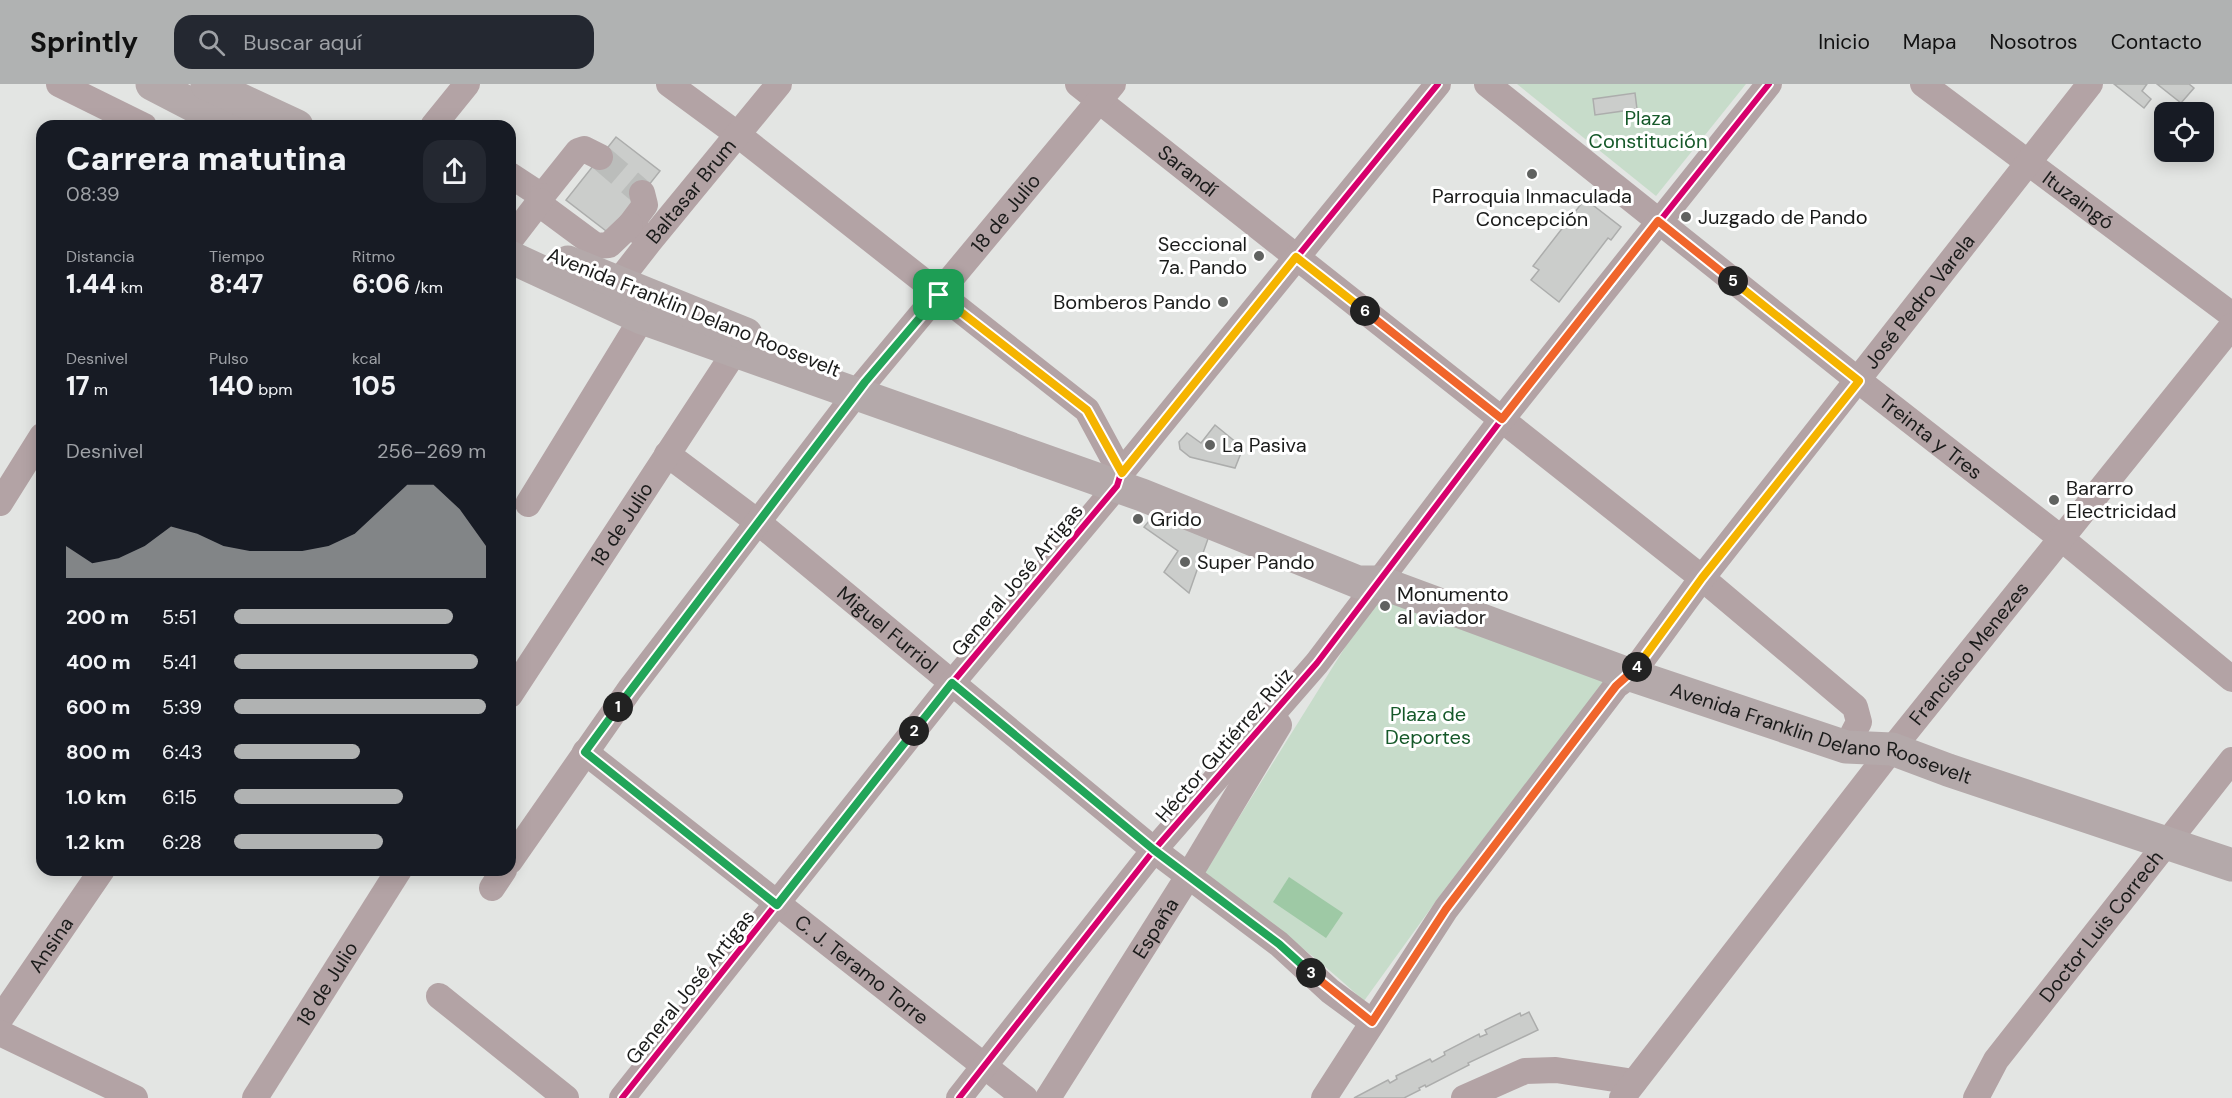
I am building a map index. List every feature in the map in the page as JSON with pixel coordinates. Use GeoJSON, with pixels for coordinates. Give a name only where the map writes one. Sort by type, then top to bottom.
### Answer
{"type":"FeatureCollection","features":[{"type":"Feature","properties":{"kind":"highway"},"geometry":{"type":"LineString","coordinates":[[152,84],[221,120]]}},
{"type":"Feature","properties":{"kind":"highway"},"geometry":{"type":"LineString","coordinates":[[207,84],[284,120]]}},
{"type":"Feature","properties":{"kind":"highway","name":"Avenida Franklin Delano Roosevelt"},"geometry":{"type":"LineString","coordinates":[[516,243],[588,257],[613,293],[642,318],[734,353],[861,389]]}},
{"type":"Feature","properties":{"kind":"highway","name":"Avenida Franklin Delano Roosevelt"},"geometry":{"type":"LineString","coordinates":[[516,244],[613,293],[861,389],[1119,479],[1358,582],[1379,582],[1631,675],[1846,747],[1892,748],[2232,866]]}},
{"type":"Feature","properties":{"kind":"street"},"geometry":{"type":"LineString","coordinates":[[59,84],[95,91],[136,120]]}},
{"type":"Feature","properties":{"kind":"street"},"geometry":{"type":"LineString","coordinates":[[439,120],[467,84]]}},
{"type":"Feature","properties":{"kind":"street"},"geometry":{"type":"LineString","coordinates":[[669,84],[737,134],[1087,410],[1119,479]]}},
{"type":"Feature","properties":{"kind":"street","name":"Baltasar Brum"},"geometry":{"type":"LineString","coordinates":[[613,293],[650,241],[779,84]]}},
{"type":"Feature","properties":{"kind":"street","name":"Sarandí"},"geometry":{"type":"LineString","coordinates":[[1078,84],[1106,92],[1296,257],[1702,578],[1855,707],[1859,722],[1846,747]]}},
{"type":"Feature","properties":{"kind":"street","name":"General José Artigas"},"geometry":{"type":"LineString","coordinates":[[622,1098],[952,683],[1438,84]]}},
{"type":"Feature","properties":{"kind":"street","name":"Treinta y Tres"},"geometry":{"type":"LineString","coordinates":[[1486,84],[1859,381],[2062,539],[2232,679]]}},
{"type":"Feature","properties":{"kind":"street","name":"Héctor Gutiérrez Ruiz"},"geometry":{"type":"LineString","coordinates":[[959,1098],[1154,850],[1317,663],[1502,419],[1769,84]]}},
{"type":"Feature","properties":{"kind":"street","name":"Ituzaingó"},"geometry":{"type":"LineString","coordinates":[[1923,84],[2232,315]]}},
{"type":"Feature","properties":{"kind":"street","name":"José Pedro Varela"},"geometry":{"type":"LineString","coordinates":[[1324,1098],[1446,909],[1616,686],[1631,675],[1702,578],[2090,84]]}},
{"type":"Feature","properties":{"kind":"street","name":"18 de Julio"},"geometry":{"type":"LineString","coordinates":[[516,852],[630,689],[861,389],[1106,92]]}},
{"type":"Feature","properties":{"kind":"street"},"geometry":{"type":"LineString","coordinates":[[516,235],[578,151],[584,149],[600,157]]}},
{"type":"Feature","properties":{"kind":"street"},"geometry":{"type":"LineString","coordinates":[[516,179],[541,198],[542,206],[588,257],[609,245],[630,225],[645,205],[642,193]]}},
{"type":"Feature","properties":{"kind":"street"},"geometry":{"type":"LineString","coordinates":[[630,225],[650,241]]}},
{"type":"Feature","properties":{"kind":"street"},"geometry":{"type":"LineString","coordinates":[[528,504],[642,318]]}},
{"type":"Feature","properties":{"kind":"street","name":"Francisco Menezes"},"geometry":{"type":"LineString","coordinates":[[1628,1090],[1892,748],[2232,326]]}},
{"type":"Feature","properties":{"kind":"street","name":"18 de Julio"},"geometry":{"type":"LineString","coordinates":[[516,686],[734,353]]}},
{"type":"Feature","properties":{"kind":"street"},"geometry":{"type":"LineString","coordinates":[[0,503],[36,446]]}},
{"type":"Feature","properties":{"kind":"street","name":"Miguel Furriol"},"geometry":{"type":"LineString","coordinates":[[667,454],[759,523],[1154,850],[1279,944],[1330,991],[1372,1022]]}},
{"type":"Feature","properties":{"kind":"street","name":"España"},"geometry":{"type":"LineString","coordinates":[[1048,1098],[1189,875],[1317,663]]}},
{"type":"Feature","properties":{"kind":"street","name":"C. J. Teramo Torre"},"geometry":{"type":"LineString","coordinates":[[585,752],[777,905],[1026,1098]]}},
{"type":"Feature","properties":{"kind":"street","name":"Doctor Luis Correch"},"geometry":{"type":"LineString","coordinates":[[1985,1095],[1996,1060],[2232,760]]}},
{"type":"Feature","properties":{"kind":"street","name":"Ansina"},"geometry":{"type":"LineString","coordinates":[[0,1019],[98,876]]}},
{"type":"Feature","properties":{"kind":"street","name":"18 de Julio"},"geometry":{"type":"LineString","coordinates":[[255,1098],[395,876]]}},
{"type":"Feature","properties":{"kind":"street"},"geometry":{"type":"LineString","coordinates":[[439,996],[566,1098]]}},
{"type":"Feature","properties":{"kind":"street"},"geometry":{"type":"LineString","coordinates":[[0,1033],[135,1098]]}},
{"type":"Feature","properties":{"kind":"street"},"geometry":{"type":"LineString","coordinates":[[1464,1098],[1525,1071],[1556,1071],[1628,1090]]}},
{"type":"Feature","properties":{"kind":"green space","name":"Plaza Constitución"},"geometry":{"type":"Polygon","coordinates":[[[1517,84],[1746,84],[1656,196],[1517,84]]]}},
{"type":"Feature","properties":{"kind":"green space","name":"Plaza de Deportes"},"geometry":{"type":"Polygon","coordinates":[[[1382,588],[1611,673],[1444,890],[1364,1001],[1285,934],[1201,874],[1218,851],[1382,588]]]}},
{"type":"Feature","properties":{"kind":"shaded area"},"geometry":{"type":"Polygon","coordinates":[[[1289,877],[1343,913],[1326,938],[1273,902],[1289,877]]]}},
{"type":"Feature","properties":{"kind":"building"},"geometry":{"type":"Polygon","coordinates":[[[2114,84],[2147,84],[2142,91],[2151,99],[2144,108],[2114,84]]]}},
{"type":"Feature","properties":{"kind":"building"},"geometry":{"type":"Polygon","coordinates":[[[2157,84],[2189,84],[2194,88],[2180,102],[2157,84]]]}},
{"type":"Feature","properties":{"kind":"building"},"geometry":{"type":"Polygon","coordinates":[[[1635,93],[1637,109],[1595,115],[1593,99],[1635,93]]]}},
{"type":"Feature","properties":{"kind":"building"},"geometry":{"type":"Polygon","coordinates":[[[616,137],[660,171],[610,234],[566,200],[616,137]]]}},
{"type":"Feature","properties":{"kind":"building"},"geometry":{"type":"Polygon","coordinates":[[[1585,199],[1621,227],[1611,240],[1608,238],[1559,302],[1531,280],[1539,270],[1533,266],[1585,199]]]}},
{"type":"Feature","properties":{"kind":"building","name":"La Pasiva"},"geometry":{"type":"Polygon","coordinates":[[[1215,425],[1243,448],[1235,468],[1190,457],[1180,449],[1179,442],[1187,433],[1201,443],[1215,425]]]}},
{"type":"Feature","properties":{"kind":"building","name":"Super Pando"},"geometry":{"type":"Polygon","coordinates":[[[1155,514],[1210,533],[1189,593],[1164,572],[1178,551],[1144,527],[1155,514]]]}},
{"type":"Feature","properties":{"kind":"building"},"geometry":{"type":"Polygon","coordinates":[[[1529,1012],[1538,1030],[1468,1063],[1469,1065],[1426,1087],[1425,1085],[1419,1088],[1420,1090],[1404,1098],[1354,1098],[1388,1080],[1390,1083],[1397,1079],[1396,1076],[1430,1059],[1432,1062],[1445,1055],[1444,1052],[1479,1034],[1480,1037],[1487,1034],[1485,1030],[1520,1013],[1521,1016],[1529,1012]]]}},
{"type":"Feature","properties":{"kind":"tunnel"},"geometry":{"type":"LineString","coordinates":[[600,157],[642,193]]}},
{"type":"Feature","properties":{"kind":"cycle path"},"geometry":{"type":"LineString","coordinates":[[622,1098],[952,683],[1117,486],[1121,473],[1438,84]]}},
{"type":"Feature","properties":{"kind":"cycle path"},"geometry":{"type":"LineString","coordinates":[[959,1098],[1154,850],[1317,663],[1502,419],[1769,84]]}},
{"type":"Feature","properties":{"kind":"place","name":"Parroquia Inmaculada Concepción"},"geometry":{"type":"Point","coordinates":[1532,174]}},
{"type":"Feature","properties":{"kind":"place","name":"Juzgado de Pando"},"geometry":{"type":"Point","coordinates":[1686,217]}},
{"type":"Feature","properties":{"kind":"place","name":"Seccional 7a. Pando"},"geometry":{"type":"Point","coordinates":[1259,256]}},
{"type":"Feature","properties":{"kind":"place","name":"Bomberos Pando"},"geometry":{"type":"Point","coordinates":[1223,302]}},
{"type":"Feature","properties":{"kind":"place","name":"La Pasiva"},"geometry":{"type":"Point","coordinates":[1210,445]}},
{"type":"Feature","properties":{"kind":"place","name":"Bararro Electricidad"},"geometry":{"type":"Point","coordinates":[2054,500]}},
{"type":"Feature","properties":{"kind":"place","name":"Grido"},"geometry":{"type":"Point","coordinates":[1138,519]}},
{"type":"Feature","properties":{"kind":"place","name":"Super Pando"},"geometry":{"type":"Point","coordinates":[1185,562]}},
{"type":"Feature","properties":{"kind":"place","name":"Monumento al aviador"},"geometry":{"type":"Point","coordinates":[1385,606]}},
{"type":"Feature","properties":{"kind":"route"},"geometry":{"type":"LineString","coordinates":[[1658,221],[1859,381],[1702,578],[1631,675],[1616,686],[1446,909],[1372,1022],[1330,991],[1279,944],[1154,850],[952,683],[777,905],[585,752],[630,689],[808,460],[865,382],[939,295],[1087,410],[1122,473],[1296,257],[1502,419],[1658,221]]}}]}
